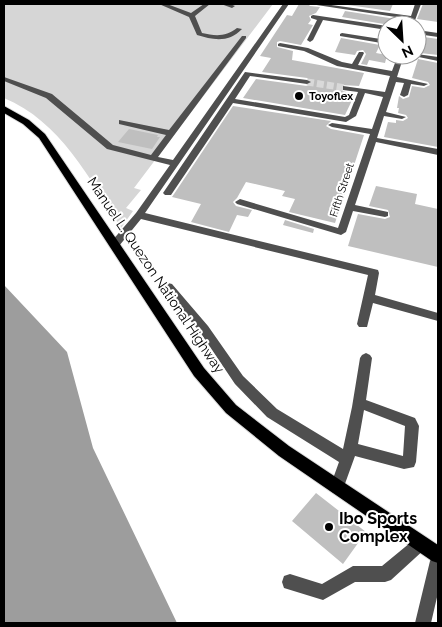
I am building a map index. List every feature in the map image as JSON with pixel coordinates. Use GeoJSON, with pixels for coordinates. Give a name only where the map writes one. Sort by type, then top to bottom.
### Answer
{"type":"FeatureCollection","features":[{"type":"Feature","properties":{"kind":"main road","name":"Manuel L. Quezon National Highway"},"geometry":{"type":"LineString","coordinates":[[4,109],[26,122],[42,136],[199,372],[231,409],[284,451],[438,555]]}},
{"type":"Feature","properties":{"kind":"street"},"geometry":{"type":"LineString","coordinates":[[162,4],[192,16],[199,34],[220,38],[233,35],[239,29]]}},
{"type":"Feature","properties":{"kind":"street"},"geometry":{"type":"LineString","coordinates":[[192,16],[207,4]]}},
{"type":"Feature","properties":{"kind":"street"},"geometry":{"type":"LineString","coordinates":[[224,4],[232,6]]}},
{"type":"Feature","properties":{"kind":"street"},"geometry":{"type":"LineString","coordinates":[[115,244],[139,215],[286,4]]}},
{"type":"Feature","properties":{"kind":"street"},"geometry":{"type":"LineString","coordinates":[[313,4],[395,12],[401,15]]}},
{"type":"Feature","properties":{"kind":"street"},"geometry":{"type":"LineString","coordinates":[[313,17],[377,26]]}},
{"type":"Feature","properties":{"kind":"street"},"geometry":{"type":"LineString","coordinates":[[310,40],[321,18]]}},
{"type":"Feature","properties":{"kind":"street"},"geometry":{"type":"LineString","coordinates":[[430,34],[432,26]]}},
{"type":"Feature","properties":{"kind":"street"},"geometry":{"type":"LineString","coordinates":[[224,33],[260,40]]}},
{"type":"Feature","properties":{"kind":"street"},"geometry":{"type":"LineString","coordinates":[[427,34],[438,36]]}},
{"type":"Feature","properties":{"kind":"street"},"geometry":{"type":"LineString","coordinates":[[342,35],[377,40]]}},
{"type":"Feature","properties":{"kind":"street"},"geometry":{"type":"LineString","coordinates":[[152,158],[244,37]]}},
{"type":"Feature","properties":{"kind":"street"},"geometry":{"type":"LineString","coordinates":[[280,45],[306,49],[340,64],[424,84]]}},
{"type":"Feature","properties":{"kind":"street"},"geometry":{"type":"LineString","coordinates":[[354,67],[361,53]]}},
{"type":"Feature","properties":{"kind":"street","name":"Fifth Street"},"geometry":{"type":"LineString","coordinates":[[240,202],[341,232],[397,65]]}},
{"type":"Feature","properties":{"kind":"street"},"geometry":{"type":"LineString","coordinates":[[168,193],[250,73],[307,82]]}},
{"type":"Feature","properties":{"kind":"street"},"geometry":{"type":"LineString","coordinates":[[4,78],[49,96],[110,147],[174,163]]}},
{"type":"Feature","properties":{"kind":"street"},"geometry":{"type":"LineString","coordinates":[[346,88],[387,97],[401,98],[408,81]]}},
{"type":"Feature","properties":{"kind":"street"},"geometry":{"type":"LineString","coordinates":[[230,100],[346,120],[352,116],[362,91]]}},
{"type":"Feature","properties":{"kind":"street"},"geometry":{"type":"LineString","coordinates":[[381,113],[402,117]]}},
{"type":"Feature","properties":{"kind":"street"},"geometry":{"type":"LineString","coordinates":[[122,122],[170,133]]}},
{"type":"Feature","properties":{"kind":"street"},"geometry":{"type":"LineString","coordinates":[[320,123],[438,152]]}},
{"type":"Feature","properties":{"kind":"street"},"geometry":{"type":"LineString","coordinates":[[350,207],[385,214]]}},
{"type":"Feature","properties":{"kind":"street"},"geometry":{"type":"LineString","coordinates":[[139,215],[367,270],[375,274],[363,324]]}},
{"type":"Feature","properties":{"kind":"street"},"geometry":{"type":"LineString","coordinates":[[168,287],[204,329],[239,380],[272,412],[348,453],[404,463],[409,462],[412,426],[410,422],[360,403]]}},
{"type":"Feature","properties":{"kind":"street"},"geometry":{"type":"LineString","coordinates":[[369,298],[438,316]]}},
{"type":"Feature","properties":{"kind":"street"},"geometry":{"type":"LineString","coordinates":[[336,487],[348,453],[360,403],[366,358]]}},
{"type":"Feature","properties":{"kind":"street"},"geometry":{"type":"LineString","coordinates":[[290,582],[323,592],[353,574],[385,574],[421,543]]}},
{"type":"Feature","properties":{"kind":"street"},"geometry":{"type":"LineString","coordinates":[[423,623],[438,561]]}},
{"type":"Feature","properties":{"kind":"shaded area"},"geometry":{"type":"Polygon","coordinates":[[[4,4],[273,4],[134,188],[141,190],[126,208],[133,211],[121,228],[85,171],[57,136],[42,121],[24,108],[4,98],[4,4]]]}},
{"type":"Feature","properties":{"kind":"shaded area"},"geometry":{"type":"Polygon","coordinates":[[[4,285],[67,352],[93,448],[177,623],[4,623],[4,285]]]}},
{"type":"Feature","properties":{"kind":"building"},"geometry":{"type":"Polygon","coordinates":[[[299,4],[320,7],[316,13],[309,16],[311,20],[308,24],[313,25],[301,45],[280,41],[277,42],[277,47],[293,51],[292,60],[364,73],[359,86],[342,85],[342,91],[355,94],[345,115],[243,98],[256,79],[307,86],[313,83],[307,78],[262,72],[271,58],[260,56],[287,15],[292,16],[299,4]]]}},
{"type":"Feature","properties":{"kind":"building"},"geometry":{"type":"Polygon","coordinates":[[[349,4],[393,4],[390,11],[349,4]]]}},
{"type":"Feature","properties":{"kind":"building"},"geometry":{"type":"Polygon","coordinates":[[[423,4],[438,4],[438,22],[427,20],[427,15],[419,15],[423,4]]]}},
{"type":"Feature","properties":{"kind":"building"},"geometry":{"type":"Polygon","coordinates":[[[345,11],[377,16],[377,23],[342,17],[345,11]]]}},
{"type":"Feature","properties":{"kind":"building"},"geometry":{"type":"Polygon","coordinates":[[[427,37],[438,39],[438,55],[427,54],[427,37]]]}},
{"type":"Feature","properties":{"kind":"building"},"geometry":{"type":"Polygon","coordinates":[[[341,38],[377,44],[377,62],[369,60],[367,65],[361,64],[366,54],[363,50],[357,51],[355,55],[335,52],[341,38]]]}},
{"type":"Feature","properties":{"kind":"building"},"geometry":{"type":"Polygon","coordinates":[[[427,61],[438,63],[438,147],[384,137],[388,122],[396,123],[396,120],[403,121],[408,118],[406,115],[398,113],[399,96],[403,99],[409,97],[412,86],[424,88],[430,85],[428,82],[412,78],[416,65],[427,65],[427,61]]]}},
{"type":"Feature","properties":{"kind":"building"},"geometry":{"type":"Polygon","coordinates":[[[233,106],[331,121],[326,126],[331,129],[364,135],[335,223],[289,212],[295,199],[282,196],[285,191],[246,182],[233,202],[236,206],[252,210],[248,217],[237,215],[229,232],[191,222],[201,204],[172,197],[233,106]]]}},
{"type":"Feature","properties":{"kind":"building"},"geometry":{"type":"Polygon","coordinates":[[[129,129],[160,137],[152,149],[118,142],[129,129]]]}},
{"type":"Feature","properties":{"kind":"building"},"geometry":{"type":"Polygon","coordinates":[[[376,186],[417,194],[415,204],[438,209],[438,267],[348,246],[358,214],[385,219],[390,217],[388,210],[369,206],[376,186]]]}},
{"type":"Feature","properties":{"kind":"building"},"geometry":{"type":"Polygon","coordinates":[[[285,220],[314,229],[313,233],[283,225],[285,220]]]}},
{"type":"Feature","properties":{"kind":"building","name":"Ibo Sports Complex"},"geometry":{"type":"Polygon","coordinates":[[[316,493],[366,532],[343,564],[292,521],[316,493]]]}},
{"type":"Feature","properties":{"kind":"tunnel"},"geometry":{"type":"LineString","coordinates":[[307,82],[346,88]]}},
{"type":"Feature","properties":{"kind":"place","name":"Toyoflex"},"geometry":{"type":"Point","coordinates":[299,96]}},
{"type":"Feature","properties":{"kind":"place","name":"Ibo Sports Complex"},"geometry":{"type":"Point","coordinates":[329,527]}}]}
